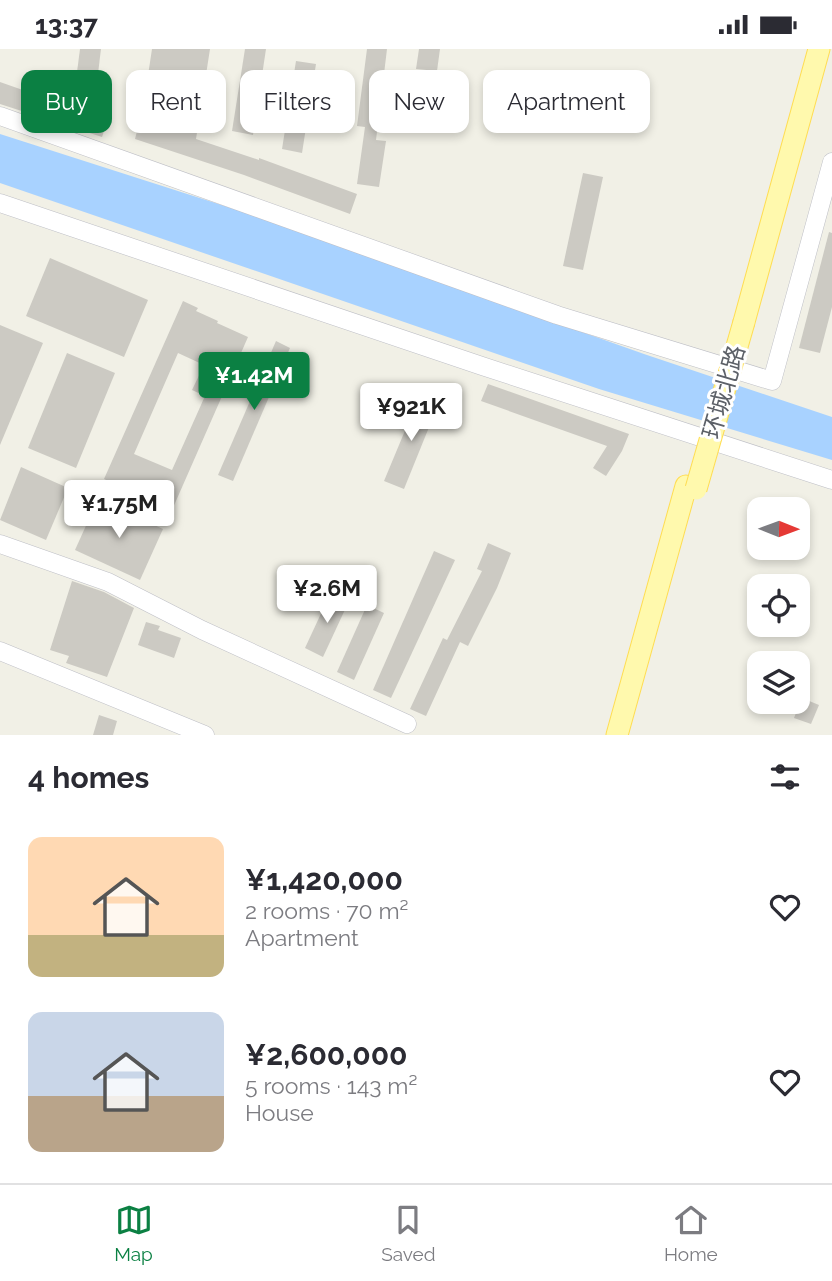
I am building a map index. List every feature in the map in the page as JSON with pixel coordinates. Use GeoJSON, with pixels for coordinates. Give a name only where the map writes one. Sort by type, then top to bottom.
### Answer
{"type":"FeatureCollection","features":[{"type":"Feature","properties":{"kind":"main road","name":"环城北路"},"geometry":{"type":"LineString","coordinates":[[738,321],[806,49]]}},
{"type":"Feature","properties":{"kind":"main road","name":"环城北路"},"geometry":{"type":"LineString","coordinates":[[617,735],[819,49]]}},
{"type":"Feature","properties":{"kind":"main road","name":"环城北路"},"geometry":{"type":"LineString","coordinates":[[629,735],[691,488]]}},
{"type":"Feature","properties":{"kind":"street"},"geometry":{"type":"LineString","coordinates":[[0,116],[557,315],[772,381],[832,162]]}},
{"type":"Feature","properties":{"kind":"street"},"geometry":{"type":"LineString","coordinates":[[0,203],[482,366],[832,480]]}},
{"type":"Feature","properties":{"kind":"street"},"geometry":{"type":"LineString","coordinates":[[0,544],[108,582],[202,630],[407,725]]}},
{"type":"Feature","properties":{"kind":"street"},"geometry":{"type":"LineString","coordinates":[[0,651],[205,735]]}},
{"type":"Feature","properties":{"kind":"water"},"geometry":{"type":"Polygon","coordinates":[[[0,134],[256,216],[644,354],[832,417],[832,460],[599,389],[0,183],[0,134]]]}},
{"type":"Feature","properties":{"kind":"building"},"geometry":{"type":"Polygon","coordinates":[[[80,49],[101,49],[98,70],[77,70],[80,49]]]}},
{"type":"Feature","properties":{"kind":"building"},"geometry":{"type":"Polygon","coordinates":[[[152,49],[210,49],[207,70],[149,70],[152,49]]]}},
{"type":"Feature","properties":{"kind":"building"},"geometry":{"type":"Polygon","coordinates":[[[245,49],[266,49],[263,70],[242,70],[245,49]]]}},
{"type":"Feature","properties":{"kind":"building"},"geometry":{"type":"Polygon","coordinates":[[[367,49],[387,49],[384,70],[369,70],[369,133],[377,133],[376,140],[386,141],[379,187],[357,184],[365,127],[357,126],[367,49]]]}},
{"type":"Feature","properties":{"kind":"building"},"geometry":{"type":"Polygon","coordinates":[[[419,49],[440,49],[437,70],[416,69],[419,49]]]}},
{"type":"Feature","properties":{"kind":"building"},"geometry":{"type":"Polygon","coordinates":[[[296,61],[316,64],[315,70],[295,70],[296,61]]]}},
{"type":"Feature","properties":{"kind":"building"},"geometry":{"type":"Polygon","coordinates":[[[240,81],[240,133],[232,131],[240,81]]]}},
{"type":"Feature","properties":{"kind":"building"},"geometry":{"type":"Polygon","coordinates":[[[0,82],[21,89],[21,111],[0,104],[0,82]]]}},
{"type":"Feature","properties":{"kind":"building"},"geometry":{"type":"Polygon","coordinates":[[[136,133],[197,133],[196,139],[259,158],[357,194],[350,214],[135,139],[136,133]]]}},
{"type":"Feature","properties":{"kind":"building"},"geometry":{"type":"Polygon","coordinates":[[[285,133],[305,133],[302,153],[282,149],[285,133]]]}},
{"type":"Feature","properties":{"kind":"building"},"geometry":{"type":"Polygon","coordinates":[[[583,173],[603,177],[583,270],[563,266],[583,173]]]}},
{"type":"Feature","properties":{"kind":"building"},"geometry":{"type":"Polygon","coordinates":[[[829,232],[832,233],[832,307],[820,353],[799,348],[829,232]]]}},
{"type":"Feature","properties":{"kind":"building"},"geometry":{"type":"Polygon","coordinates":[[[50,258],[148,300],[124,357],[26,316],[50,258]]]}},
{"type":"Feature","properties":{"kind":"building"},"geometry":{"type":"Polygon","coordinates":[[[183,301],[198,308],[196,311],[218,321],[217,323],[248,337],[172,510],[104,479],[183,301]],[[178,353],[134,454],[172,470],[205,396],[192,390],[204,365],[178,353]]]}},
{"type":"Feature","properties":{"kind":"building"},"geometry":{"type":"Polygon","coordinates":[[[0,325],[43,343],[0,445],[0,325]]]}},
{"type":"Feature","properties":{"kind":"building"},"geometry":{"type":"Polygon","coordinates":[[[276,341],[290,348],[233,481],[218,475],[276,341]]]}},
{"type":"Feature","properties":{"kind":"building"},"geometry":{"type":"Polygon","coordinates":[[[67,353],[115,373],[76,468],[28,448],[67,353]]]}},
{"type":"Feature","properties":{"kind":"building"},"geometry":{"type":"Polygon","coordinates":[[[488,384],[629,434],[622,451],[606,476],[593,468],[607,446],[481,401],[488,384]]]}},
{"type":"Feature","properties":{"kind":"building"},"geometry":{"type":"Polygon","coordinates":[[[419,397],[438,405],[404,489],[384,481],[419,397]]]}},
{"type":"Feature","properties":{"kind":"building"},"geometry":{"type":"Polygon","coordinates":[[[21,467],[68,488],[46,540],[0,520],[21,467]]]}},
{"type":"Feature","properties":{"kind":"building"},"geometry":{"type":"Polygon","coordinates":[[[98,499],[163,529],[140,580],[75,550],[98,499]]]}},
{"type":"Feature","properties":{"kind":"building"},"geometry":{"type":"Polygon","coordinates":[[[488,543],[511,553],[468,646],[460,642],[426,716],[410,709],[443,638],[447,640],[482,571],[477,569],[488,543]]]}},
{"type":"Feature","properties":{"kind":"building"},"geometry":{"type":"Polygon","coordinates":[[[434,551],[455,560],[391,698],[373,690],[434,551]]]}},
{"type":"Feature","properties":{"kind":"building"},"geometry":{"type":"Polygon","coordinates":[[[72,581],[104,592],[134,608],[107,677],[66,663],[69,656],[50,650],[72,581]]]}},
{"type":"Feature","properties":{"kind":"building"},"geometry":{"type":"Polygon","coordinates":[[[331,592],[349,601],[323,657],[305,648],[331,592]]]}},
{"type":"Feature","properties":{"kind":"building"},"geometry":{"type":"Polygon","coordinates":[[[367,605],[384,613],[354,680],[337,672],[367,605]]]}},
{"type":"Feature","properties":{"kind":"building"},"geometry":{"type":"Polygon","coordinates":[[[146,622],[160,626],[158,630],[181,638],[174,658],[138,645],[146,622]]]}},
{"type":"Feature","properties":{"kind":"building"},"geometry":{"type":"Polygon","coordinates":[[[810,701],[819,705],[811,724],[794,718],[796,714],[810,714],[810,701]]]}},
{"type":"Feature","properties":{"kind":"building"},"geometry":{"type":"Polygon","coordinates":[[[99,715],[117,721],[113,735],[93,735],[99,715]]]}}]}
